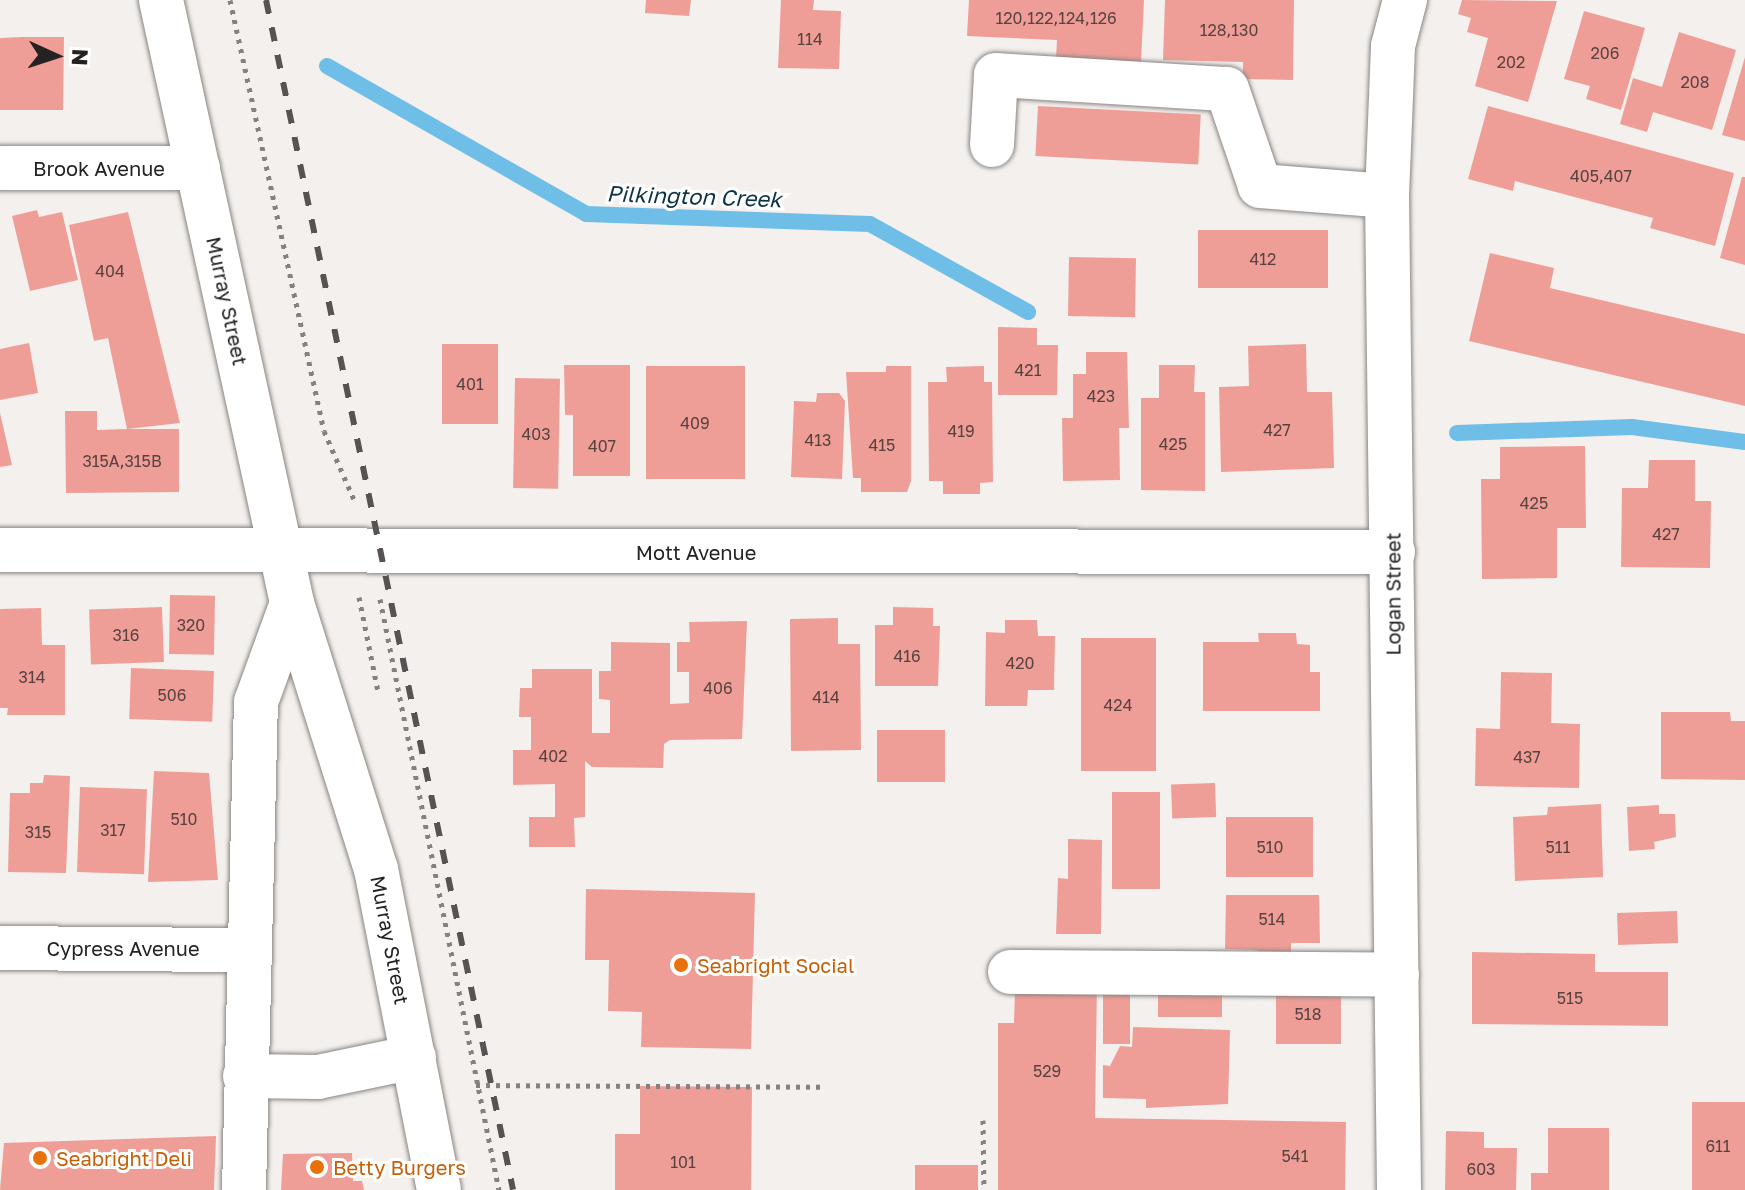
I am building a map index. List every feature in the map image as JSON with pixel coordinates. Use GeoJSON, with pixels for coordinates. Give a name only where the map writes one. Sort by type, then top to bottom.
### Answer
{"type":"FeatureCollection","features":[{"type":"Feature","properties":{"kind":"street","name":"Murray Street"},"geometry":{"type":"LineString","coordinates":[[161,0],[292,603],[376,869],[439,1190]]}},
{"type":"Feature","properties":{"kind":"street","name":"Logan Street"},"geometry":{"type":"LineString","coordinates":[[1399,1190],[1387,196],[1393,46],[1405,0]]}},
{"type":"Feature","properties":{"kind":"street"},"geometry":{"type":"LineString","coordinates":[[992,145],[996,75],[1227,89],[1260,186],[1387,196]]}},
{"type":"Feature","properties":{"kind":"street","name":"Brook Avenue"},"geometry":{"type":"LineString","coordinates":[[0,168],[198,168]]}},
{"type":"Feature","properties":{"kind":"street","name":"Mott Avenue"},"geometry":{"type":"LineString","coordinates":[[0,550],[281,550],[371,574],[1393,552]]}},
{"type":"Feature","properties":{"kind":"street"},"geometry":{"type":"LineString","coordinates":[[244,1190],[247,950],[256,702],[292,603]]}},
{"type":"Feature","properties":{"kind":"street","name":"Cypress Avenue"},"geometry":{"type":"LineString","coordinates":[[0,948],[247,950]]}},
{"type":"Feature","properties":{"kind":"street"},"geometry":{"type":"LineString","coordinates":[[1010,972],[1397,975]]}},
{"type":"Feature","properties":{"kind":"street"},"geometry":{"type":"LineString","coordinates":[[245,1076],[318,1077],[414,1057]]}},
{"type":"Feature","properties":{"kind":"path"},"geometry":{"type":"LineString","coordinates":[[230,0],[324,431],[355,502]]}},
{"type":"Feature","properties":{"kind":"path"},"geometry":{"type":"LineString","coordinates":[[371,574],[378,691]]}},
{"type":"Feature","properties":{"kind":"path"},"geometry":{"type":"LineString","coordinates":[[371,574],[499,1190]]}},
{"type":"Feature","properties":{"kind":"path"},"geometry":{"type":"LineString","coordinates":[[476,1085],[823,1087]]}},
{"type":"Feature","properties":{"kind":"path"},"geometry":{"type":"LineString","coordinates":[[983,1120],[984,1190]]}},
{"type":"Feature","properties":{"kind":"building"},"geometry":{"type":"Polygon","coordinates":[[[646,0],[691,0],[689,16],[645,13],[646,0]]]}},
{"type":"Feature","properties":{"kind":"building"},"geometry":{"type":"Polygon","coordinates":[[[781,0],[814,0],[813,10],[841,11],[839,69],[778,68],[781,0]]]}},
{"type":"Feature","properties":{"kind":"building"},"geometry":{"type":"Polygon","coordinates":[[[969,0],[1144,0],[1141,62],[1056,58],[1057,40],[967,36],[969,0]]]}},
{"type":"Feature","properties":{"kind":"building"},"geometry":{"type":"Polygon","coordinates":[[[1165,0],[1294,0],[1293,80],[1243,79],[1243,62],[1163,60],[1165,0]]]}},
{"type":"Feature","properties":{"kind":"building"},"geometry":{"type":"Polygon","coordinates":[[[1462,0],[1557,1],[1528,102],[1475,86],[1488,38],[1467,32],[1471,18],[1458,14],[1462,0]]]}},
{"type":"Feature","properties":{"kind":"building"},"geometry":{"type":"Polygon","coordinates":[[[1584,11],[1645,28],[1621,110],[1586,99],[1590,86],[1564,79],[1584,11]]]}},
{"type":"Feature","properties":{"kind":"building"},"geometry":{"type":"Polygon","coordinates":[[[1679,32],[1736,50],[1712,130],[1653,112],[1647,132],[1620,124],[1633,78],[1662,87],[1679,32]]]}},
{"type":"Feature","properties":{"kind":"building"},"geometry":{"type":"Polygon","coordinates":[[[64,37],[63,110],[0,110],[0,38],[64,37]]]}},
{"type":"Feature","properties":{"kind":"building"},"geometry":{"type":"Polygon","coordinates":[[[1745,57],[1745,141],[1722,135],[1745,57]]]}},
{"type":"Feature","properties":{"kind":"building"},"geometry":{"type":"Polygon","coordinates":[[[1038,106],[1201,115],[1198,164],[1035,156],[1038,106]]]}},
{"type":"Feature","properties":{"kind":"building"},"geometry":{"type":"Polygon","coordinates":[[[1488,106],[1734,173],[1715,246],[1650,228],[1653,218],[1515,181],[1513,191],[1468,179],[1488,106]]]}},
{"type":"Feature","properties":{"kind":"building"},"geometry":{"type":"Polygon","coordinates":[[[1742,177],[1745,177],[1745,265],[1720,258],[1742,177]]]}},
{"type":"Feature","properties":{"kind":"building"},"geometry":{"type":"Polygon","coordinates":[[[37,210],[39,217],[62,212],[78,280],[30,291],[12,216],[37,210]]]}},
{"type":"Feature","properties":{"kind":"building"},"geometry":{"type":"Polygon","coordinates":[[[128,212],[180,423],[127,429],[108,338],[94,341],[69,225],[128,212]]]}},
{"type":"Feature","properties":{"kind":"building"},"geometry":{"type":"Polygon","coordinates":[[[1198,230],[1328,230],[1328,288],[1198,288],[1198,230]]]}},
{"type":"Feature","properties":{"kind":"building"},"geometry":{"type":"Polygon","coordinates":[[[1490,253],[1554,268],[1550,288],[1745,334],[1745,406],[1469,341],[1490,253]]]}},
{"type":"Feature","properties":{"kind":"building"},"geometry":{"type":"Polygon","coordinates":[[[1069,257],[1136,258],[1135,317],[1068,316],[1069,257]]]}},
{"type":"Feature","properties":{"kind":"building"},"geometry":{"type":"Polygon","coordinates":[[[998,327],[1037,328],[1037,345],[1058,345],[1057,395],[998,395],[998,327]]]}},
{"type":"Feature","properties":{"kind":"building"},"geometry":{"type":"Polygon","coordinates":[[[29,343],[38,393],[0,400],[0,349],[29,343]]]}},
{"type":"Feature","properties":{"kind":"building"},"geometry":{"type":"Polygon","coordinates":[[[442,344],[498,344],[498,424],[442,424],[442,344]]]}},
{"type":"Feature","properties":{"kind":"building"},"geometry":{"type":"Polygon","coordinates":[[[1306,344],[1307,392],[1332,392],[1334,468],[1221,472],[1219,387],[1249,386],[1248,346],[1306,344]]]}},
{"type":"Feature","properties":{"kind":"building"},"geometry":{"type":"Polygon","coordinates":[[[1086,352],[1127,352],[1129,428],[1119,428],[1120,480],[1063,481],[1062,418],[1073,418],[1073,374],[1086,374],[1086,352]]]}},
{"type":"Feature","properties":{"kind":"building"},"geometry":{"type":"Polygon","coordinates":[[[564,365],[630,365],[630,476],[573,476],[573,415],[565,415],[564,365]]]}},
{"type":"Feature","properties":{"kind":"building"},"geometry":{"type":"Polygon","coordinates":[[[1159,365],[1195,365],[1194,392],[1205,392],[1205,491],[1141,490],[1141,398],[1159,398],[1159,365]]]}},
{"type":"Feature","properties":{"kind":"building"},"geometry":{"type":"Polygon","coordinates":[[[646,366],[745,366],[745,479],[646,479],[646,366]]]}},
{"type":"Feature","properties":{"kind":"building"},"geometry":{"type":"Polygon","coordinates":[[[886,366],[911,366],[911,481],[907,492],[861,492],[861,478],[853,478],[846,372],[886,372],[886,366]]]}},
{"type":"Feature","properties":{"kind":"building"},"geometry":{"type":"Polygon","coordinates":[[[984,366],[984,382],[992,382],[993,482],[980,483],[980,494],[943,494],[943,481],[929,481],[928,382],[947,382],[946,367],[984,366]]]}},
{"type":"Feature","properties":{"kind":"building"},"geometry":{"type":"Polygon","coordinates":[[[515,378],[560,379],[558,489],[513,488],[515,378]]]}},
{"type":"Feature","properties":{"kind":"building"},"geometry":{"type":"Polygon","coordinates":[[[817,393],[839,393],[845,401],[842,479],[791,477],[794,401],[816,402],[817,393]]]}},
{"type":"Feature","properties":{"kind":"building"},"geometry":{"type":"Polygon","coordinates":[[[65,411],[97,411],[97,430],[179,429],[179,492],[66,493],[65,411]]]}},
{"type":"Feature","properties":{"kind":"building"},"geometry":{"type":"Polygon","coordinates":[[[0,413],[12,465],[0,467],[0,413]]]}},
{"type":"Feature","properties":{"kind":"building"},"geometry":{"type":"Polygon","coordinates":[[[1585,446],[1586,528],[1557,528],[1557,578],[1482,579],[1481,479],[1500,479],[1500,447],[1585,446]]]}},
{"type":"Feature","properties":{"kind":"building"},"geometry":{"type":"Polygon","coordinates":[[[1649,460],[1695,460],[1695,501],[1711,501],[1710,568],[1621,567],[1622,488],[1648,488],[1649,460]]]}},
{"type":"Feature","properties":{"kind":"building"},"geometry":{"type":"Polygon","coordinates":[[[170,595],[215,596],[214,655],[169,654],[170,595]]]}},
{"type":"Feature","properties":{"kind":"building"},"geometry":{"type":"Polygon","coordinates":[[[162,607],[164,662],[91,665],[89,610],[162,607]]]}},
{"type":"Feature","properties":{"kind":"building"},"geometry":{"type":"Polygon","coordinates":[[[893,607],[933,608],[933,626],[940,626],[938,686],[875,686],[875,625],[893,625],[893,607]]]}},
{"type":"Feature","properties":{"kind":"building"},"geometry":{"type":"Polygon","coordinates":[[[41,608],[42,645],[65,645],[65,715],[7,715],[8,708],[0,708],[0,609],[41,608]]]}},
{"type":"Feature","properties":{"kind":"building"},"geometry":{"type":"Polygon","coordinates":[[[838,618],[838,644],[860,644],[861,750],[791,751],[790,619],[838,618]]]}},
{"type":"Feature","properties":{"kind":"building"},"geometry":{"type":"Polygon","coordinates":[[[1005,620],[1037,620],[1038,636],[1055,636],[1054,690],[1028,690],[1027,706],[985,706],[986,632],[1005,633],[1005,620]]]}},
{"type":"Feature","properties":{"kind":"building"},"geometry":{"type":"Polygon","coordinates":[[[747,621],[742,739],[670,740],[664,744],[663,768],[592,767],[585,761],[585,817],[574,818],[575,847],[529,847],[529,817],[555,817],[555,784],[513,785],[513,750],[531,750],[531,717],[519,717],[520,688],[532,688],[532,669],[592,669],[592,733],[610,733],[610,700],[599,699],[599,671],[611,671],[611,642],[670,643],[670,704],[689,703],[689,672],[677,672],[677,642],[690,642],[689,622],[747,621]]]}},
{"type":"Feature","properties":{"kind":"building"},"geometry":{"type":"Polygon","coordinates":[[[1258,633],[1296,633],[1297,644],[1310,645],[1310,672],[1320,672],[1320,711],[1203,711],[1203,642],[1259,642],[1258,633]]]}},
{"type":"Feature","properties":{"kind":"building"},"geometry":{"type":"Polygon","coordinates":[[[1081,638],[1156,638],[1156,771],[1081,771],[1081,638]]]}},
{"type":"Feature","properties":{"kind":"building"},"geometry":{"type":"Polygon","coordinates":[[[131,668],[214,671],[212,722],[129,719],[131,668]]]}},
{"type":"Feature","properties":{"kind":"building"},"geometry":{"type":"Polygon","coordinates":[[[1501,672],[1552,673],[1551,723],[1580,724],[1579,788],[1475,786],[1476,728],[1500,729],[1501,672]]]}},
{"type":"Feature","properties":{"kind":"building"},"geometry":{"type":"Polygon","coordinates":[[[1661,712],[1730,712],[1731,721],[1745,721],[1745,780],[1661,779],[1661,712]]]}},
{"type":"Feature","properties":{"kind":"building"},"geometry":{"type":"Polygon","coordinates":[[[877,730],[945,730],[945,782],[877,782],[877,730]]]}},
{"type":"Feature","properties":{"kind":"building"},"geometry":{"type":"Polygon","coordinates":[[[154,771],[209,773],[218,880],[148,882],[154,771]]]}},
{"type":"Feature","properties":{"kind":"building"},"geometry":{"type":"Polygon","coordinates":[[[44,775],[70,776],[66,873],[8,872],[10,793],[30,793],[30,783],[43,783],[44,775]]]}},
{"type":"Feature","properties":{"kind":"building"},"geometry":{"type":"Polygon","coordinates":[[[1215,783],[1216,817],[1172,819],[1171,785],[1215,783]]]}},
{"type":"Feature","properties":{"kind":"building"},"geometry":{"type":"Polygon","coordinates":[[[80,787],[147,789],[144,874],[77,872],[80,787]]]}},
{"type":"Feature","properties":{"kind":"building"},"geometry":{"type":"Polygon","coordinates":[[[1112,792],[1160,792],[1160,889],[1112,889],[1112,792]]]}},
{"type":"Feature","properties":{"kind":"building"},"geometry":{"type":"Polygon","coordinates":[[[1601,804],[1603,877],[1515,881],[1513,817],[1547,815],[1548,807],[1601,804]]]}},
{"type":"Feature","properties":{"kind":"building"},"geometry":{"type":"Polygon","coordinates":[[[1659,805],[1659,814],[1675,814],[1676,837],[1654,842],[1655,849],[1629,851],[1627,807],[1659,805]]]}},
{"type":"Feature","properties":{"kind":"building"},"geometry":{"type":"Polygon","coordinates":[[[1226,817],[1313,817],[1313,877],[1226,877],[1226,817]]]}},
{"type":"Feature","properties":{"kind":"building"},"geometry":{"type":"Polygon","coordinates":[[[1068,839],[1102,840],[1101,934],[1056,934],[1058,878],[1068,879],[1068,839]]]}},
{"type":"Feature","properties":{"kind":"building","name":"Seabright Social"},"geometry":{"type":"Polygon","coordinates":[[[586,889],[755,893],[751,1049],[641,1047],[642,1012],[608,1011],[609,960],[585,960],[586,889]]]}},
{"type":"Feature","properties":{"kind":"building"},"geometry":{"type":"Polygon","coordinates":[[[1226,895],[1319,895],[1320,943],[1291,943],[1291,958],[1258,958],[1258,950],[1225,949],[1226,895]]]}},
{"type":"Feature","properties":{"kind":"building"},"geometry":{"type":"Polygon","coordinates":[[[1677,911],[1678,943],[1618,945],[1617,913],[1677,911]]]}},
{"type":"Feature","properties":{"kind":"building"},"geometry":{"type":"Polygon","coordinates":[[[1472,952],[1595,954],[1595,972],[1668,972],[1668,1026],[1472,1024],[1472,952]]]}},
{"type":"Feature","properties":{"kind":"building"},"geometry":{"type":"Polygon","coordinates":[[[1097,981],[1095,1118],[1346,1122],[1345,1190],[998,1190],[998,1023],[1014,1023],[1015,990],[1097,981]]]}},
{"type":"Feature","properties":{"kind":"building"},"geometry":{"type":"Polygon","coordinates":[[[1158,982],[1222,982],[1222,1017],[1158,1017],[1158,982]]]}},
{"type":"Feature","properties":{"kind":"building"},"geometry":{"type":"Polygon","coordinates":[[[1276,984],[1341,984],[1341,1044],[1276,1044],[1276,984]]]}},
{"type":"Feature","properties":{"kind":"building"},"geometry":{"type":"Polygon","coordinates":[[[1103,993],[1130,993],[1130,1044],[1103,1044],[1103,993]]]}},
{"type":"Feature","properties":{"kind":"building"},"geometry":{"type":"Polygon","coordinates":[[[1133,1027],[1230,1030],[1228,1104],[1146,1108],[1146,1099],[1103,1098],[1103,1065],[1110,1066],[1120,1046],[1132,1047],[1133,1027]]]}},
{"type":"Feature","properties":{"kind":"building"},"geometry":{"type":"Polygon","coordinates":[[[640,1086],[752,1087],[751,1190],[615,1190],[615,1134],[640,1134],[640,1086]]]}},
{"type":"Feature","properties":{"kind":"building"},"geometry":{"type":"Polygon","coordinates":[[[1692,1102],[1745,1102],[1745,1190],[1692,1190],[1692,1102]]]}},
{"type":"Feature","properties":{"kind":"building"},"geometry":{"type":"Polygon","coordinates":[[[1548,1128],[1609,1128],[1609,1190],[1531,1190],[1531,1173],[1548,1173],[1548,1128]]]}},
{"type":"Feature","properties":{"kind":"building"},"geometry":{"type":"Polygon","coordinates":[[[1446,1131],[1484,1132],[1484,1148],[1517,1148],[1516,1190],[1445,1190],[1446,1131]]]}},
{"type":"Feature","properties":{"kind":"building"},"geometry":{"type":"Polygon","coordinates":[[[216,1136],[214,1190],[0,1190],[4,1143],[216,1136]]]}},
{"type":"Feature","properties":{"kind":"building","name":"Betty Burgers"},"geometry":{"type":"Polygon","coordinates":[[[352,1153],[353,1181],[362,1181],[364,1190],[281,1190],[283,1154],[352,1153]]]}},
{"type":"Feature","properties":{"kind":"building"},"geometry":{"type":"Polygon","coordinates":[[[915,1165],[978,1165],[978,1190],[915,1190],[915,1165]]]}},
{"type":"Feature","properties":{"kind":"waterway","name":"Pilkington Creek"},"geometry":{"type":"LineString","coordinates":[[327,66],[586,214],[870,224],[1028,312]]}},
{"type":"Feature","properties":{"kind":"waterway","name":"Pilkington Creek"},"geometry":{"type":"LineString","coordinates":[[1457,433],[1632,427],[1745,442]]}},
{"type":"Feature","properties":{"kind":"railway"},"geometry":{"type":"LineString","coordinates":[[266,0],[513,1190]]}},
{"type":"Feature","properties":{"kind":"place","name":"Seabright Social"},"geometry":{"type":"Point","coordinates":[681,965]}},
{"type":"Feature","properties":{"kind":"place","name":"Seabright Deli"},"geometry":{"type":"Point","coordinates":[40,1158]}},
{"type":"Feature","properties":{"kind":"place","name":"Betty Burgers"},"geometry":{"type":"Point","coordinates":[317,1167]}}]}
